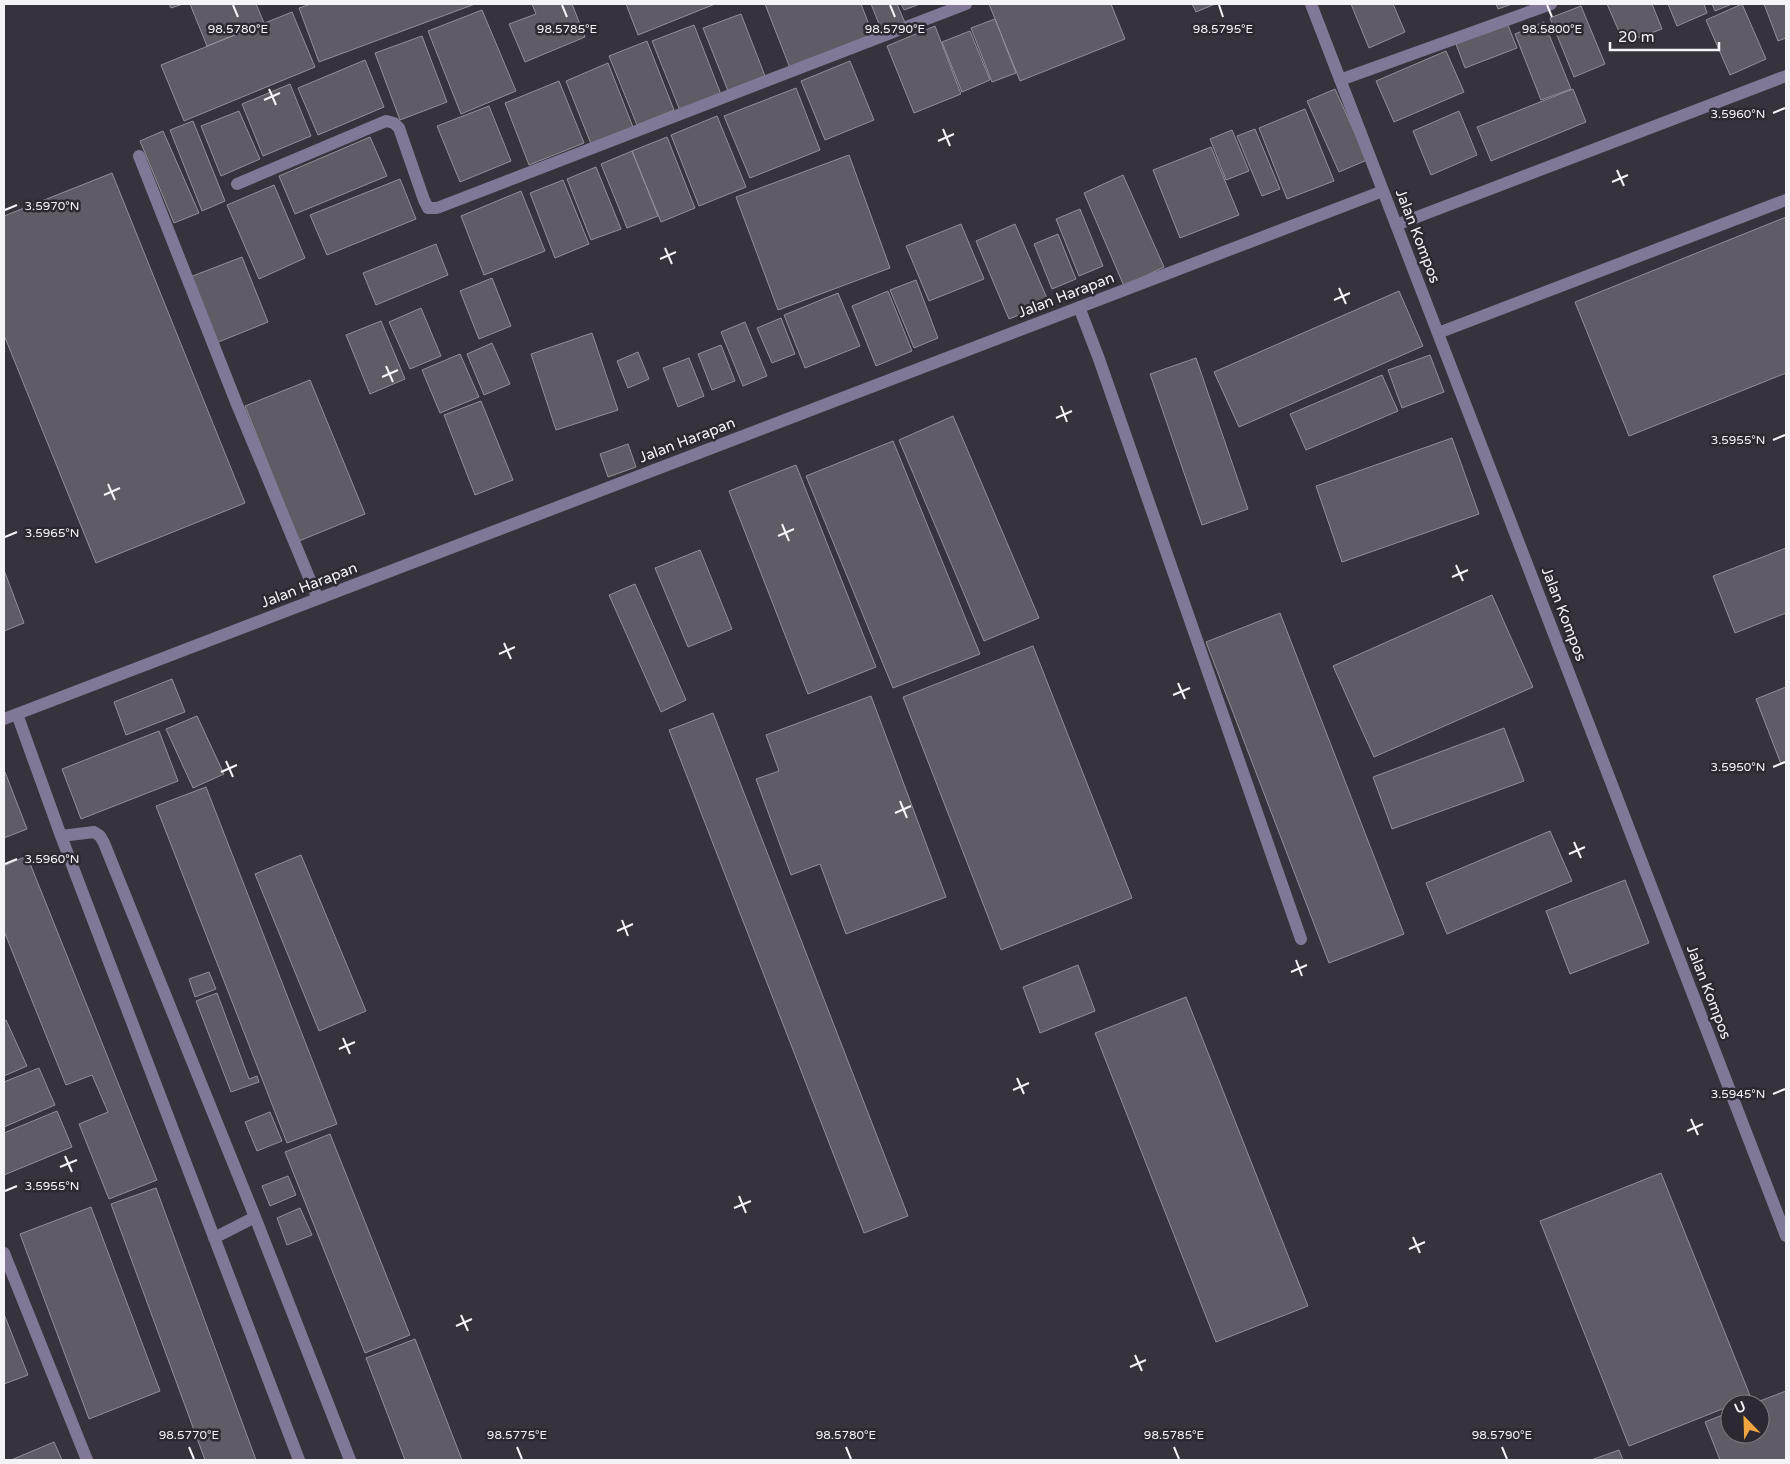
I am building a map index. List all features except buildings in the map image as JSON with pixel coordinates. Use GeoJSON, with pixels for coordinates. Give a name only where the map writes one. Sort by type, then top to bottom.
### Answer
{"type":"FeatureCollection","features":[{"type":"Feature","properties":{"kind":"street"},"geometry":{"type":"LineString","coordinates":[[237,184],[386,121],[394,123],[399,128],[428,208],[437,208],[966,4]]}},
{"type":"Feature","properties":{"kind":"street","name":"Jalan Kompos"},"geometry":{"type":"LineString","coordinates":[[1311,4],[1786,1236]]}},
{"type":"Feature","properties":{"kind":"street"},"geometry":{"type":"LineString","coordinates":[[1340,80],[1551,4]]}},
{"type":"Feature","properties":{"kind":"street"},"geometry":{"type":"LineString","coordinates":[[1396,225],[1786,76]]}},
{"type":"Feature","properties":{"kind":"street"},"geometry":{"type":"LineString","coordinates":[[139,156],[236,402],[318,599]]}},
{"type":"Feature","properties":{"kind":"street","name":"Jalan Harapan"},"geometry":{"type":"LineString","coordinates":[[4,720],[1383,191]]}},
{"type":"Feature","properties":{"kind":"street"},"geometry":{"type":"LineString","coordinates":[[1438,333],[1786,200]]}},
{"type":"Feature","properties":{"kind":"street"},"geometry":{"type":"LineString","coordinates":[[1079,307],[1100,359],[1302,938]]}},
{"type":"Feature","properties":{"kind":"street"},"geometry":{"type":"LineString","coordinates":[[17,714],[61,836],[299,1460]]}},
{"type":"Feature","properties":{"kind":"street"},"geometry":{"type":"LineString","coordinates":[[61,836],[94,832],[100,836],[350,1460]]}},
{"type":"Feature","properties":{"kind":"street"},"geometry":{"type":"LineString","coordinates":[[214,1238],[254,1217]]}},
{"type":"Feature","properties":{"kind":"street"},"geometry":{"type":"LineString","coordinates":[[4,1254],[86,1460]]}}]}
